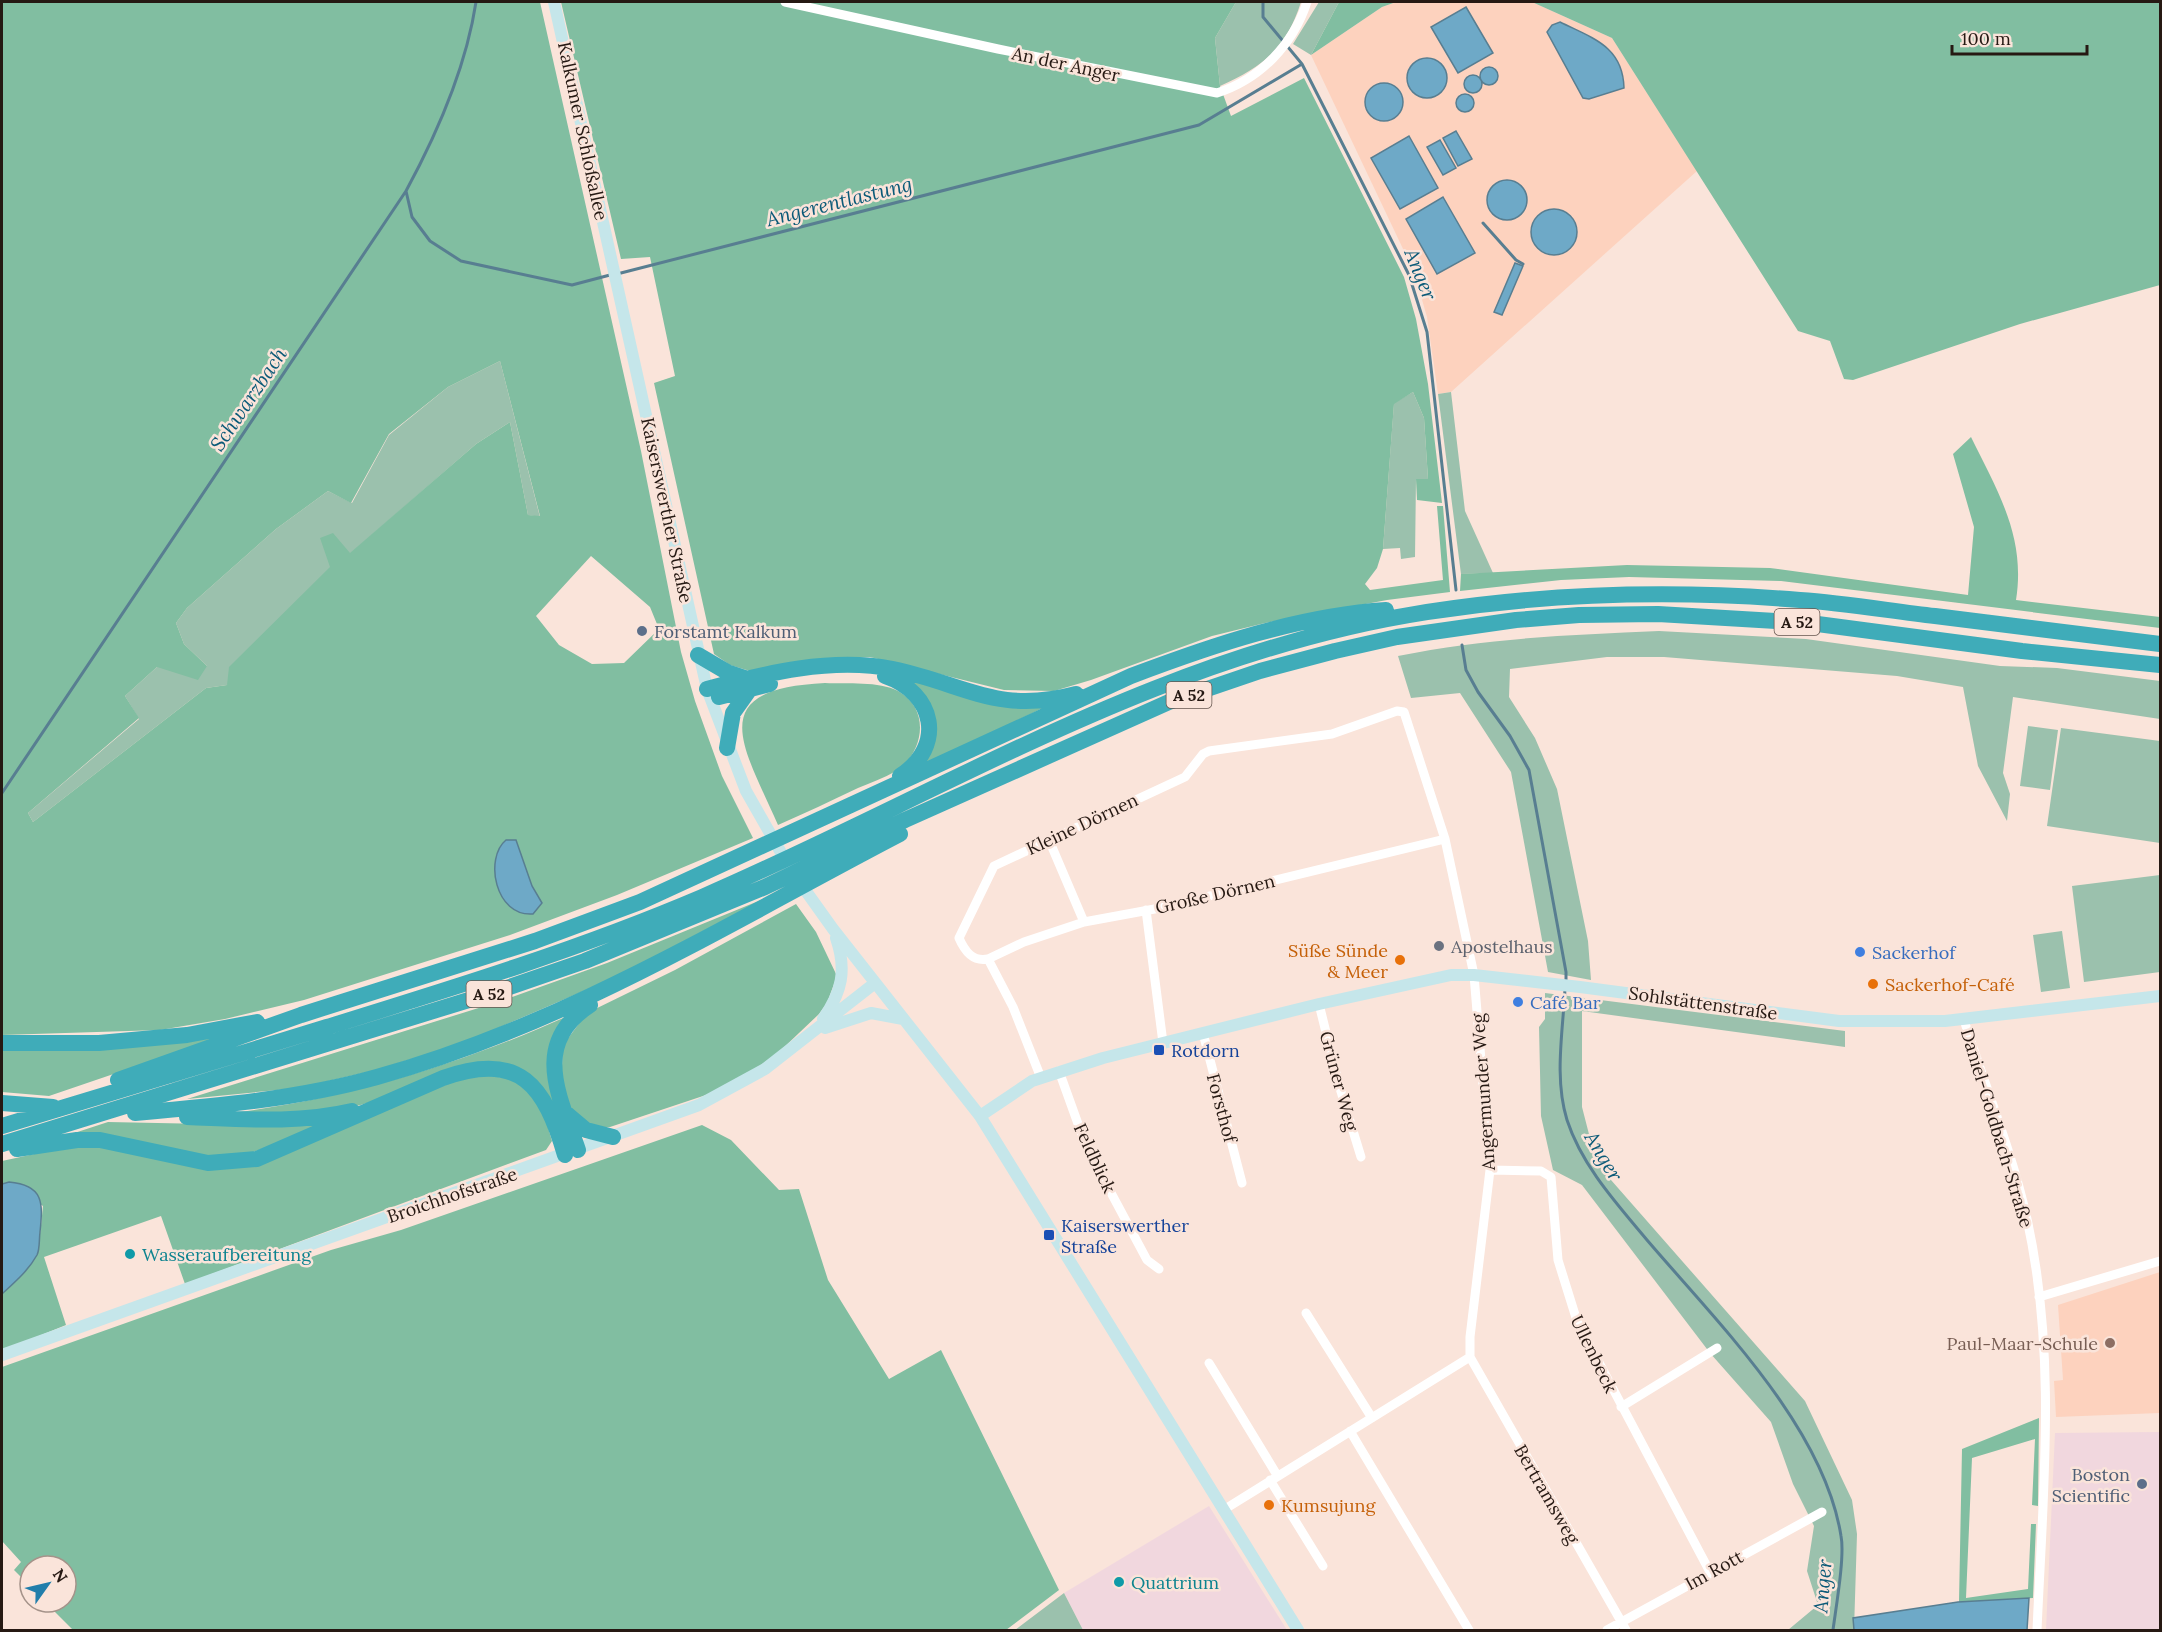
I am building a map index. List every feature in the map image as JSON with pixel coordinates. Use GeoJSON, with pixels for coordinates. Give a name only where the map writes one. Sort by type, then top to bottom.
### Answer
{"type":"FeatureCollection","features":[{"type":"Feature","properties":{"kind":"highway","name":"A 52"},"geometry":{"type":"LineString","coordinates":[[2,1126],[506,970],[695,900],[1002,754],[1138,694],[1284,645],[1425,612],[1578,596],[1728,596],[1806,600],[2160,644]]}},
{"type":"Feature","properties":{"kind":"highway"},"geometry":{"type":"LineString","coordinates":[[708,694],[818,667],[864,666],[893,669],[997,700],[1025,703],[1058,699],[1131,676],[1214,645],[1281,627],[1339,615],[1379,611],[1425,612]]}},
{"type":"Feature","properties":{"kind":"highway","name":"A 52"},"geometry":{"type":"LineString","coordinates":[[2,1144],[498,991],[585,961],[765,887],[1169,702],[1260,671],[1397,637],[1516,620],[1591,615],[1727,616],[1810,623],[2022,651],[2160,664]]}},
{"type":"Feature","properties":{"kind":"highway"},"geometry":{"type":"LineString","coordinates":[[698,655],[748,684],[860,673],[884,676],[904,684],[914,692],[925,707],[928,717],[929,735],[925,751],[904,773],[862,799]]}},
{"type":"Feature","properties":{"kind":"highway"},"geometry":{"type":"LineString","coordinates":[[23,1120],[59,1101],[301,1015],[535,941],[665,891],[1131,676]]}},
{"type":"Feature","properties":{"kind":"highway"},"geometry":{"type":"LineString","coordinates":[[727,748],[734,713],[748,684]]}},
{"type":"Feature","properties":{"kind":"highway","name":"A 52"},"geometry":{"type":"LineString","coordinates":[[628,979],[934,817],[959,797]]}},
{"type":"Feature","properties":{"kind":"highway"},"geometry":{"type":"LineString","coordinates":[[665,891],[789,856]]}},
{"type":"Feature","properties":{"kind":"highway"},"geometry":{"type":"LineString","coordinates":[[571,1153],[565,1113],[553,1069],[555,1050],[561,1035],[574,1016],[628,979]]}},
{"type":"Feature","properties":{"kind":"highway"},"geometry":{"type":"LineString","coordinates":[[135,1113],[249,1103],[376,1077],[502,1035],[628,979]]}},
{"type":"Feature","properties":{"kind":"highway"},"geometry":{"type":"LineString","coordinates":[[2,1043],[99,1043],[187,1035],[301,1015]]}},
{"type":"Feature","properties":{"kind":"highway"},"geometry":{"type":"LineString","coordinates":[[2,1153],[42,1144],[100,1140],[185,1160],[232,1163],[276,1152],[390,1101],[468,1070],[487,1068],[508,1071],[529,1083],[542,1096],[571,1153]]}},
{"type":"Feature","properties":{"kind":"highway"},"geometry":{"type":"LineString","coordinates":[[2,1103],[259,1122],[321,1118],[390,1101]]}},
{"type":"Feature","properties":{"kind":"highway"},"geometry":{"type":"LineString","coordinates":[[565,1113],[586,1130],[613,1137]]}},
{"type":"Feature","properties":{"kind":"main road","name":"Kalkumer Schloßallee"},"geometry":{"type":"LineString","coordinates":[[554,2],[612,261]]}},
{"type":"Feature","properties":{"kind":"main road","name":"Kaiserswerther Straße"},"geometry":{"type":"LineString","coordinates":[[612,261],[708,694],[727,748],[762,820],[814,905],[980,1116],[1226,1509],[1298,1630]]}},
{"type":"Feature","properties":{"kind":"main road"},"geometry":{"type":"LineString","coordinates":[[813,1033],[839,993],[844,975],[843,958],[832,929]]}},
{"type":"Feature","properties":{"kind":"main road","name":"Sohlstättenstraße"},"geometry":{"type":"LineString","coordinates":[[980,1116],[1020,1088],[1059,1071],[1162,1043],[1432,978],[1474,975],[1839,1021],[1964,1020],[2160,996]]}},
{"type":"Feature","properties":{"kind":"main road","name":"Broichhofstraße"},"geometry":{"type":"LineString","coordinates":[[2,1354],[571,1153],[723,1094],[765,1069],[875,983]]}},
{"type":"Feature","properties":{"kind":"main road"},"geometry":{"type":"LineString","coordinates":[[813,1033],[871,1013],[894,1015],[904,1019]]}},
{"type":"Feature","properties":{"kind":"street","name":"An der Anger"},"geometry":{"type":"LineString","coordinates":[[785,2],[1009,52],[1217,93],[1228,90],[1270,63],[1290,39],[1301,20],[1307,2]]}},
{"type":"Feature","properties":{"kind":"street","name":"Angermunder Weg"},"geometry":{"type":"LineString","coordinates":[[1402,711],[1406,715],[1445,839],[1474,975],[1490,1170],[1470,1337],[1470,1357]]}},
{"type":"Feature","properties":{"kind":"street","name":"Kleine Dörnen"},"geometry":{"type":"LineString","coordinates":[[988,959],[979,961],[971,956],[959,938],[990,872],[1001,861],[1185,777],[1203,753],[1332,734],[1402,711]]}},
{"type":"Feature","properties":{"kind":"street","name":"Große Dörnen"},"geometry":{"type":"LineString","coordinates":[[988,959],[1024,942],[1084,922],[1146,910],[1445,839]]}},
{"type":"Feature","properties":{"kind":"street"},"geometry":{"type":"LineString","coordinates":[[1049,840],[1084,922]]}},
{"type":"Feature","properties":{"kind":"street"},"geometry":{"type":"LineString","coordinates":[[1146,910],[1162,1043]]}},
{"type":"Feature","properties":{"kind":"street"},"geometry":{"type":"LineString","coordinates":[[988,959],[1013,1007],[1041,1078]]}},
{"type":"Feature","properties":{"kind":"street","name":"Grüner Weg"},"geometry":{"type":"LineString","coordinates":[[1319,1004],[1339,1085],[1361,1157]]}},
{"type":"Feature","properties":{"kind":"street","name":"Daniel-Goldbach-Straße"},"geometry":{"type":"LineString","coordinates":[[1964,1020],[2024,1209],[2039,1297],[2046,1359],[2046,1422],[2037,1630]]}},
{"type":"Feature","properties":{"kind":"street","name":"Forsthof"},"geometry":{"type":"LineString","coordinates":[[1203,1033],[1242,1183]]}},
{"type":"Feature","properties":{"kind":"street","name":"Feldblick"},"geometry":{"type":"LineString","coordinates":[[1059,1071],[1093,1160],[1147,1260],[1159,1269]]}},
{"type":"Feature","properties":{"kind":"street","name":"Ullenbeck"},"geometry":{"type":"LineString","coordinates":[[1490,1170],[1541,1171],[1551,1178],[1558,1260],[1567,1294],[1586,1342],[1710,1572]]}},
{"type":"Feature","properties":{"kind":"street"},"geometry":{"type":"LineString","coordinates":[[2039,1297],[2160,1261]]}},
{"type":"Feature","properties":{"kind":"street"},"geometry":{"type":"LineString","coordinates":[[1306,1313],[1372,1418]]}},
{"type":"Feature","properties":{"kind":"street"},"geometry":{"type":"LineString","coordinates":[[1621,1407],[1717,1348]]}},
{"type":"Feature","properties":{"kind":"street"},"geometry":{"type":"LineString","coordinates":[[1226,1509],[1470,1357]]}},
{"type":"Feature","properties":{"kind":"street","name":"Bertramsweg"},"geometry":{"type":"LineString","coordinates":[[1470,1357],[1626,1630]]}},
{"type":"Feature","properties":{"kind":"street"},"geometry":{"type":"LineString","coordinates":[[1209,1363],[1323,1566]]}},
{"type":"Feature","properties":{"kind":"street"},"geometry":{"type":"LineString","coordinates":[[1350,1431],[1469,1630]]}},
{"type":"Feature","properties":{"kind":"street","name":"Im Rott"},"geometry":{"type":"LineString","coordinates":[[1606,1630],[1822,1512]]}},
{"type":"Feature","properties":{"kind":"shaded area"},"geometry":{"type":"Polygon","coordinates":[[[1396,2],[1532,2],[1612,38],[1697,171],[1451,392],[1438,394],[1427,317],[1414,272],[1311,55],[1382,7],[1396,2]]]}},
{"type":"Feature","properties":{"kind":"shaded area","name":"Paul-Maar-Schule"},"geometry":{"type":"Polygon","coordinates":[[[2160,1272],[2160,1413],[2056,1417],[2054,1381],[2063,1380],[2058,1305],[2160,1272]]]}},
{"type":"Feature","properties":{"kind":"shaded area"},"geometry":{"type":"Polygon","coordinates":[[[2160,1432],[2160,1630],[2046,1630],[2055,1433],[2160,1432]]]}},
{"type":"Feature","properties":{"kind":"shaded area"},"geometry":{"type":"Polygon","coordinates":[[[1209,1506],[1287,1630],[1083,1630],[1064,1593],[1209,1506]]]}},
{"type":"Feature","properties":{"kind":"green space"},"geometry":{"type":"Polygon","coordinates":[[[2,2],[540,2],[641,451],[681,652],[695,701],[722,776],[753,838],[617,895],[510,935],[304,1000],[225,1019],[160,1030],[2,1035],[2,2]],[[500,361],[448,387],[389,434],[351,503],[328,491],[276,529],[187,608],[176,623],[184,644],[207,666],[198,680],[157,667],[125,696],[139,718],[28,813],[33,822],[206,688],[227,685],[229,667],[330,567],[320,538],[333,533],[350,553],[476,444],[510,422],[528,515],[540,516],[500,361]],[[591,556],[536,616],[559,645],[592,664],[624,663],[659,629],[650,607],[591,556]]]}},
{"type":"Feature","properties":{"kind":"green space"},"geometry":{"type":"Polygon","coordinates":[[[561,2],[1236,2],[1215,38],[1220,86],[1231,116],[1304,78],[1404,277],[1416,319],[1428,384],[1442,503],[1417,500],[1416,479],[1428,479],[1424,418],[1413,392],[1394,404],[1383,549],[1377,568],[1365,584],[1370,590],[1443,580],[1437,506],[1443,506],[1450,592],[1387,600],[1265,623],[1212,636],[1054,691],[1004,690],[870,657],[819,660],[750,671],[730,665],[714,654],[654,383],[675,376],[650,257],[621,259],[561,2]]]}},
{"type":"Feature","properties":{"kind":"green space"},"geometry":{"type":"Polygon","coordinates":[[[1236,2],[1301,2],[1288,32],[1271,54],[1249,71],[1220,86],[1215,38],[1236,2]]]}},
{"type":"Feature","properties":{"kind":"green space"},"geometry":{"type":"Polygon","coordinates":[[[1319,2],[1339,2],[1311,55],[1293,44],[1319,2]]]}},
{"type":"Feature","properties":{"kind":"green space"},"geometry":{"type":"Polygon","coordinates":[[[1339,2],[1396,2],[1382,7],[1311,55],[1339,2]]]}},
{"type":"Feature","properties":{"kind":"green space"},"geometry":{"type":"Polygon","coordinates":[[[1532,2],[2160,2],[2160,285],[2020,324],[1853,380],[1844,379],[1830,341],[1798,331],[1612,38],[1532,2]]]}},
{"type":"Feature","properties":{"kind":"green space"},"geometry":{"type":"Polygon","coordinates":[[[500,361],[540,517],[528,515],[510,422],[476,444],[350,554],[331,567],[227,685],[206,688],[33,822],[28,813],[139,719],[125,696],[157,667],[207,666],[184,644],[176,623],[187,608],[276,529],[328,491],[352,503],[389,435],[448,387],[500,361]]]}},
{"type":"Feature","properties":{"kind":"green space"},"geometry":{"type":"Polygon","coordinates":[[[1413,392],[1424,418],[1428,479],[1416,479],[1415,557],[1401,559],[1400,548],[1383,549],[1394,403],[1413,392]]]}},
{"type":"Feature","properties":{"kind":"green space"},"geometry":{"type":"Polygon","coordinates":[[[1451,392],[1465,511],[1493,573],[1461,574],[1438,394],[1451,392]]]}},
{"type":"Feature","properties":{"kind":"green space"},"geometry":{"type":"Polygon","coordinates":[[[1971,437],[2000,496],[2013,535],[2018,577],[2016,600],[2160,617],[2160,628],[1781,581],[1629,577],[1561,580],[1460,591],[1461,574],[1627,565],[1770,568],[1968,595],[1974,527],[1953,454],[1971,437]]]}},
{"type":"Feature","properties":{"kind":"green space"},"geometry":{"type":"Polygon","coordinates":[[[1659,631],[1806,639],[2000,666],[2057,668],[2160,681],[2160,719],[2013,697],[2003,773],[2010,794],[2007,821],[1978,766],[1963,687],[1897,676],[1664,657],[1607,657],[1510,669],[1509,697],[1535,738],[1557,789],[1588,941],[1591,980],[1548,972],[1511,772],[1460,693],[1411,698],[1398,656],[1496,641],[1659,631]]]}},
{"type":"Feature","properties":{"kind":"green space"},"geometry":{"type":"Polygon","coordinates":[[[909,680],[1049,705],[918,769],[931,746],[909,680]]]}},
{"type":"Feature","properties":{"kind":"green space"},"geometry":{"type":"Polygon","coordinates":[[[825,683],[872,684],[898,691],[909,699],[916,709],[920,731],[918,743],[913,753],[896,771],[778,825],[753,770],[745,746],[742,726],[747,709],[761,696],[786,688],[825,683]]]}},
{"type":"Feature","properties":{"kind":"green space"},"geometry":{"type":"Polygon","coordinates":[[[2028,726],[2058,730],[2050,790],[2020,786],[2028,726]]]}},
{"type":"Feature","properties":{"kind":"green space"},"geometry":{"type":"Polygon","coordinates":[[[2061,728],[2160,741],[2160,843],[2047,826],[2061,728]]]}},
{"type":"Feature","properties":{"kind":"green space"},"geometry":{"type":"Polygon","coordinates":[[[2160,875],[2160,972],[2084,982],[2072,886],[2160,875]]]}},
{"type":"Feature","properties":{"kind":"green space"},"geometry":{"type":"Polygon","coordinates":[[[766,898],[616,977],[463,1043],[376,1070],[298,1088],[187,1099],[501,1001],[607,963],[766,898]]]}},
{"type":"Feature","properties":{"kind":"green space"},"geometry":{"type":"Polygon","coordinates":[[[796,904],[816,932],[837,976],[827,1003],[819,1014],[779,1052],[747,1075],[712,1093],[610,1127],[597,1128],[572,1112],[561,1086],[563,1045],[587,1013],[675,970],[796,904]]]}},
{"type":"Feature","properties":{"kind":"green space"},"geometry":{"type":"Polygon","coordinates":[[[2062,931],[2070,988],[2041,992],[2033,935],[2062,931]]]}},
{"type":"Feature","properties":{"kind":"green space"},"geometry":{"type":"Polygon","coordinates":[[[1545,993],[1845,1031],[1845,1047],[1582,1011],[1582,1107],[1591,1142],[1611,1180],[1805,1401],[1852,1500],[1857,1534],[1854,1630],[1788,1630],[1818,1605],[1807,1571],[1814,1526],[1793,1484],[1771,1422],[1710,1353],[1582,1185],[1553,1170],[1541,1116],[1539,1027],[1545,1019],[1545,993]]]}},
{"type":"Feature","properties":{"kind":"green space"},"geometry":{"type":"Polygon","coordinates":[[[570,1015],[560,1029],[558,1106],[503,1064],[336,1112],[232,1113],[319,1098],[404,1077],[488,1049],[570,1015]]]}},
{"type":"Feature","properties":{"kind":"green space"},"geometry":{"type":"Polygon","coordinates":[[[225,1036],[49,1096],[2,1092],[2,1049],[225,1036]]]}},
{"type":"Feature","properties":{"kind":"green space"},"geometry":{"type":"Polygon","coordinates":[[[474,1074],[513,1079],[541,1104],[552,1141],[546,1150],[185,1284],[161,1216],[44,1257],[66,1325],[2,1351],[2,1294],[24,1273],[35,1256],[43,1206],[9,1182],[2,1184],[2,1161],[62,1148],[99,1146],[229,1168],[474,1074]]]}},
{"type":"Feature","properties":{"kind":"green space"},"geometry":{"type":"Polygon","coordinates":[[[339,1120],[232,1160],[62,1137],[108,1122],[307,1126],[339,1120]]]}},
{"type":"Feature","properties":{"kind":"green space"},"geometry":{"type":"Polygon","coordinates":[[[702,1125],[731,1140],[779,1190],[799,1189],[828,1280],[889,1379],[941,1350],[1059,1590],[1006,1630],[73,1630],[57,1614],[78,1614],[78,1554],[18,1554],[18,1559],[2,1541],[2,1367],[331,1250],[401,1230],[702,1125]]]}},
{"type":"Feature","properties":{"kind":"green space"},"geometry":{"type":"Polygon","coordinates":[[[2039,1418],[2038,1506],[2032,1505],[2035,1439],[1972,1458],[1966,1598],[2028,1589],[2031,1524],[2036,1524],[2033,1598],[1959,1602],[1962,1449],[2039,1418]]]}},
{"type":"Feature","properties":{"kind":"green space"},"geometry":{"type":"Polygon","coordinates":[[[1064,1593],[1083,1630],[1015,1630],[1064,1593]]]}},
{"type":"Feature","properties":{"kind":"water"},"geometry":{"type":"Polygon","coordinates":[[[1466,7],[1493,53],[1458,73],[1431,27],[1466,7]]]}},
{"type":"Feature","properties":{"kind":"water"},"geometry":{"type":"Polygon","coordinates":[[[1560,22],[1594,39],[1612,53],[1618,62],[1624,88],[1589,99],[1583,98],[1547,32],[1552,25],[1560,22]]]}},
{"type":"Feature","properties":{"kind":"water"},"geometry":{"type":"Polygon","coordinates":[[[1427,58],[1441,64],[1447,78],[1441,92],[1427,98],[1413,92],[1407,78],[1413,64],[1427,58]]]}},
{"type":"Feature","properties":{"kind":"water"},"geometry":{"type":"Polygon","coordinates":[[[1489,67],[1495,70],[1498,76],[1495,82],[1489,85],[1483,82],[1480,76],[1483,70],[1489,67]]]}},
{"type":"Feature","properties":{"kind":"water"},"geometry":{"type":"Polygon","coordinates":[[[1473,75],[1479,78],[1482,84],[1479,90],[1473,93],[1467,90],[1464,84],[1467,78],[1473,75]]]}},
{"type":"Feature","properties":{"kind":"water"},"geometry":{"type":"Polygon","coordinates":[[[1384,83],[1398,88],[1403,102],[1398,116],[1384,121],[1370,116],[1365,102],[1370,88],[1384,83]]]}},
{"type":"Feature","properties":{"kind":"water"},"geometry":{"type":"Polygon","coordinates":[[[1465,94],[1471,97],[1474,103],[1471,109],[1465,112],[1459,109],[1456,103],[1459,97],[1465,94]]]}},
{"type":"Feature","properties":{"kind":"water"},"geometry":{"type":"Polygon","coordinates":[[[1456,131],[1472,159],[1458,166],[1443,138],[1456,131]]]}},
{"type":"Feature","properties":{"kind":"water"},"geometry":{"type":"Polygon","coordinates":[[[1409,136],[1438,188],[1400,209],[1371,158],[1409,136]]]}},
{"type":"Feature","properties":{"kind":"water"},"geometry":{"type":"Polygon","coordinates":[[[1440,140],[1456,168],[1443,175],[1427,147],[1440,140]]]}},
{"type":"Feature","properties":{"kind":"water"},"geometry":{"type":"Polygon","coordinates":[[[1507,180],[1515,181],[1521,186],[1526,192],[1526,208],[1521,214],[1515,219],[1507,220],[1499,219],[1493,214],[1488,208],[1487,200],[1488,192],[1493,186],[1499,181],[1507,180]]]}},
{"type":"Feature","properties":{"kind":"water"},"geometry":{"type":"Polygon","coordinates":[[[1443,197],[1475,253],[1437,274],[1406,219],[1443,197]]]}},
{"type":"Feature","properties":{"kind":"water"},"geometry":{"type":"Polygon","coordinates":[[[1559,209],[1571,215],[1576,223],[1576,241],[1571,249],[1563,254],[1549,255],[1541,252],[1534,245],[1531,227],[1534,219],[1541,212],[1559,209]]]}},
{"type":"Feature","properties":{"kind":"water"},"geometry":{"type":"Polygon","coordinates":[[[1515,263],[1523,266],[1502,315],[1494,312],[1515,263]]]}},
{"type":"Feature","properties":{"kind":"water"},"geometry":{"type":"Polygon","coordinates":[[[506,840],[516,840],[532,886],[542,903],[533,914],[520,912],[510,906],[502,897],[497,885],[496,860],[499,848],[506,840]]]}},
{"type":"Feature","properties":{"kind":"water"},"geometry":{"type":"Polygon","coordinates":[[[9,1182],[21,1184],[35,1191],[41,1204],[41,1222],[37,1255],[2,1294],[2,1184],[9,1182]]]}},
{"type":"Feature","properties":{"kind":"water"},"geometry":{"type":"Polygon","coordinates":[[[2029,1598],[2027,1630],[1854,1630],[1853,1618],[1958,1602],[2029,1598]]]}},
{"type":"Feature","properties":{"kind":"waterway","name":"Schwarzbach"},"geometry":{"type":"LineString","coordinates":[[2,793],[406,191],[440,123],[458,75],[476,2]]}},
{"type":"Feature","properties":{"kind":"waterway","name":"Anger"},"geometry":{"type":"LineString","coordinates":[[1263,2],[1263,17],[1302,64],[1409,275],[1427,332],[1456,590]]}},
{"type":"Feature","properties":{"kind":"waterway","name":"Angerentlastung"},"geometry":{"type":"LineString","coordinates":[[617,274],[1199,125],[1302,64]]}},
{"type":"Feature","properties":{"kind":"waterway","name":"Angerentlastung"},"geometry":{"type":"LineString","coordinates":[[406,191],[412,217],[430,241],[461,261],[572,285],[610,275]]}},
{"type":"Feature","properties":{"kind":"waterway"},"geometry":{"type":"LineString","coordinates":[[1483,223],[1516,260],[1523,264]]}},
{"type":"Feature","properties":{"kind":"waterway","name":"Anger"},"geometry":{"type":"LineString","coordinates":[[1462,645],[1466,670],[1478,692],[1510,736],[1529,770],[1566,982]]}},
{"type":"Feature","properties":{"kind":"waterway","name":"Anger"},"geometry":{"type":"LineString","coordinates":[[1565,989],[1560,1055],[1561,1088],[1567,1120],[1582,1153],[1601,1184],[1624,1213],[1735,1341],[1764,1378],[1791,1416],[1813,1455],[1831,1495],[1842,1545],[1840,1582],[1833,1630]]}},
{"type":"Feature","properties":{"kind":"place","name":"Forstamt Kalkum"},"geometry":{"type":"Point","coordinates":[642,631]}},
{"type":"Feature","properties":{"kind":"place","name":"Apostelhaus"},"geometry":{"type":"Point","coordinates":[1439,946]}},
{"type":"Feature","properties":{"kind":"place","name":"Sackerhof"},"geometry":{"type":"Point","coordinates":[1860,952]}},
{"type":"Feature","properties":{"kind":"place","name":"Süße Sünde & Meer"},"geometry":{"type":"Point","coordinates":[1400,960]}},
{"type":"Feature","properties":{"kind":"place","name":"Sackerhof-Café"},"geometry":{"type":"Point","coordinates":[1873,984]}},
{"type":"Feature","properties":{"kind":"place","name":"Café Bar"},"geometry":{"type":"Point","coordinates":[1518,1002]}},
{"type":"Feature","properties":{"kind":"place","name":"Rotdorn"},"geometry":{"type":"Point","coordinates":[1159,1050]}},
{"type":"Feature","properties":{"kind":"place","name":"Kaiserswerther Straße"},"geometry":{"type":"Point","coordinates":[1049,1235]}},
{"type":"Feature","properties":{"kind":"place","name":"Wasseraufbereitung"},"geometry":{"type":"Point","coordinates":[130,1254]}},
{"type":"Feature","properties":{"kind":"place","name":"Paul-Maar-Schule"},"geometry":{"type":"Point","coordinates":[2110,1343]}},
{"type":"Feature","properties":{"kind":"place","name":"Boston Scientific"},"geometry":{"type":"Point","coordinates":[2142,1484]}},
{"type":"Feature","properties":{"kind":"place","name":"Kumsujung"},"geometry":{"type":"Point","coordinates":[1269,1505]}},
{"type":"Feature","properties":{"kind":"place","name":"Quattrium"},"geometry":{"type":"Point","coordinates":[1119,1582]}}]}
